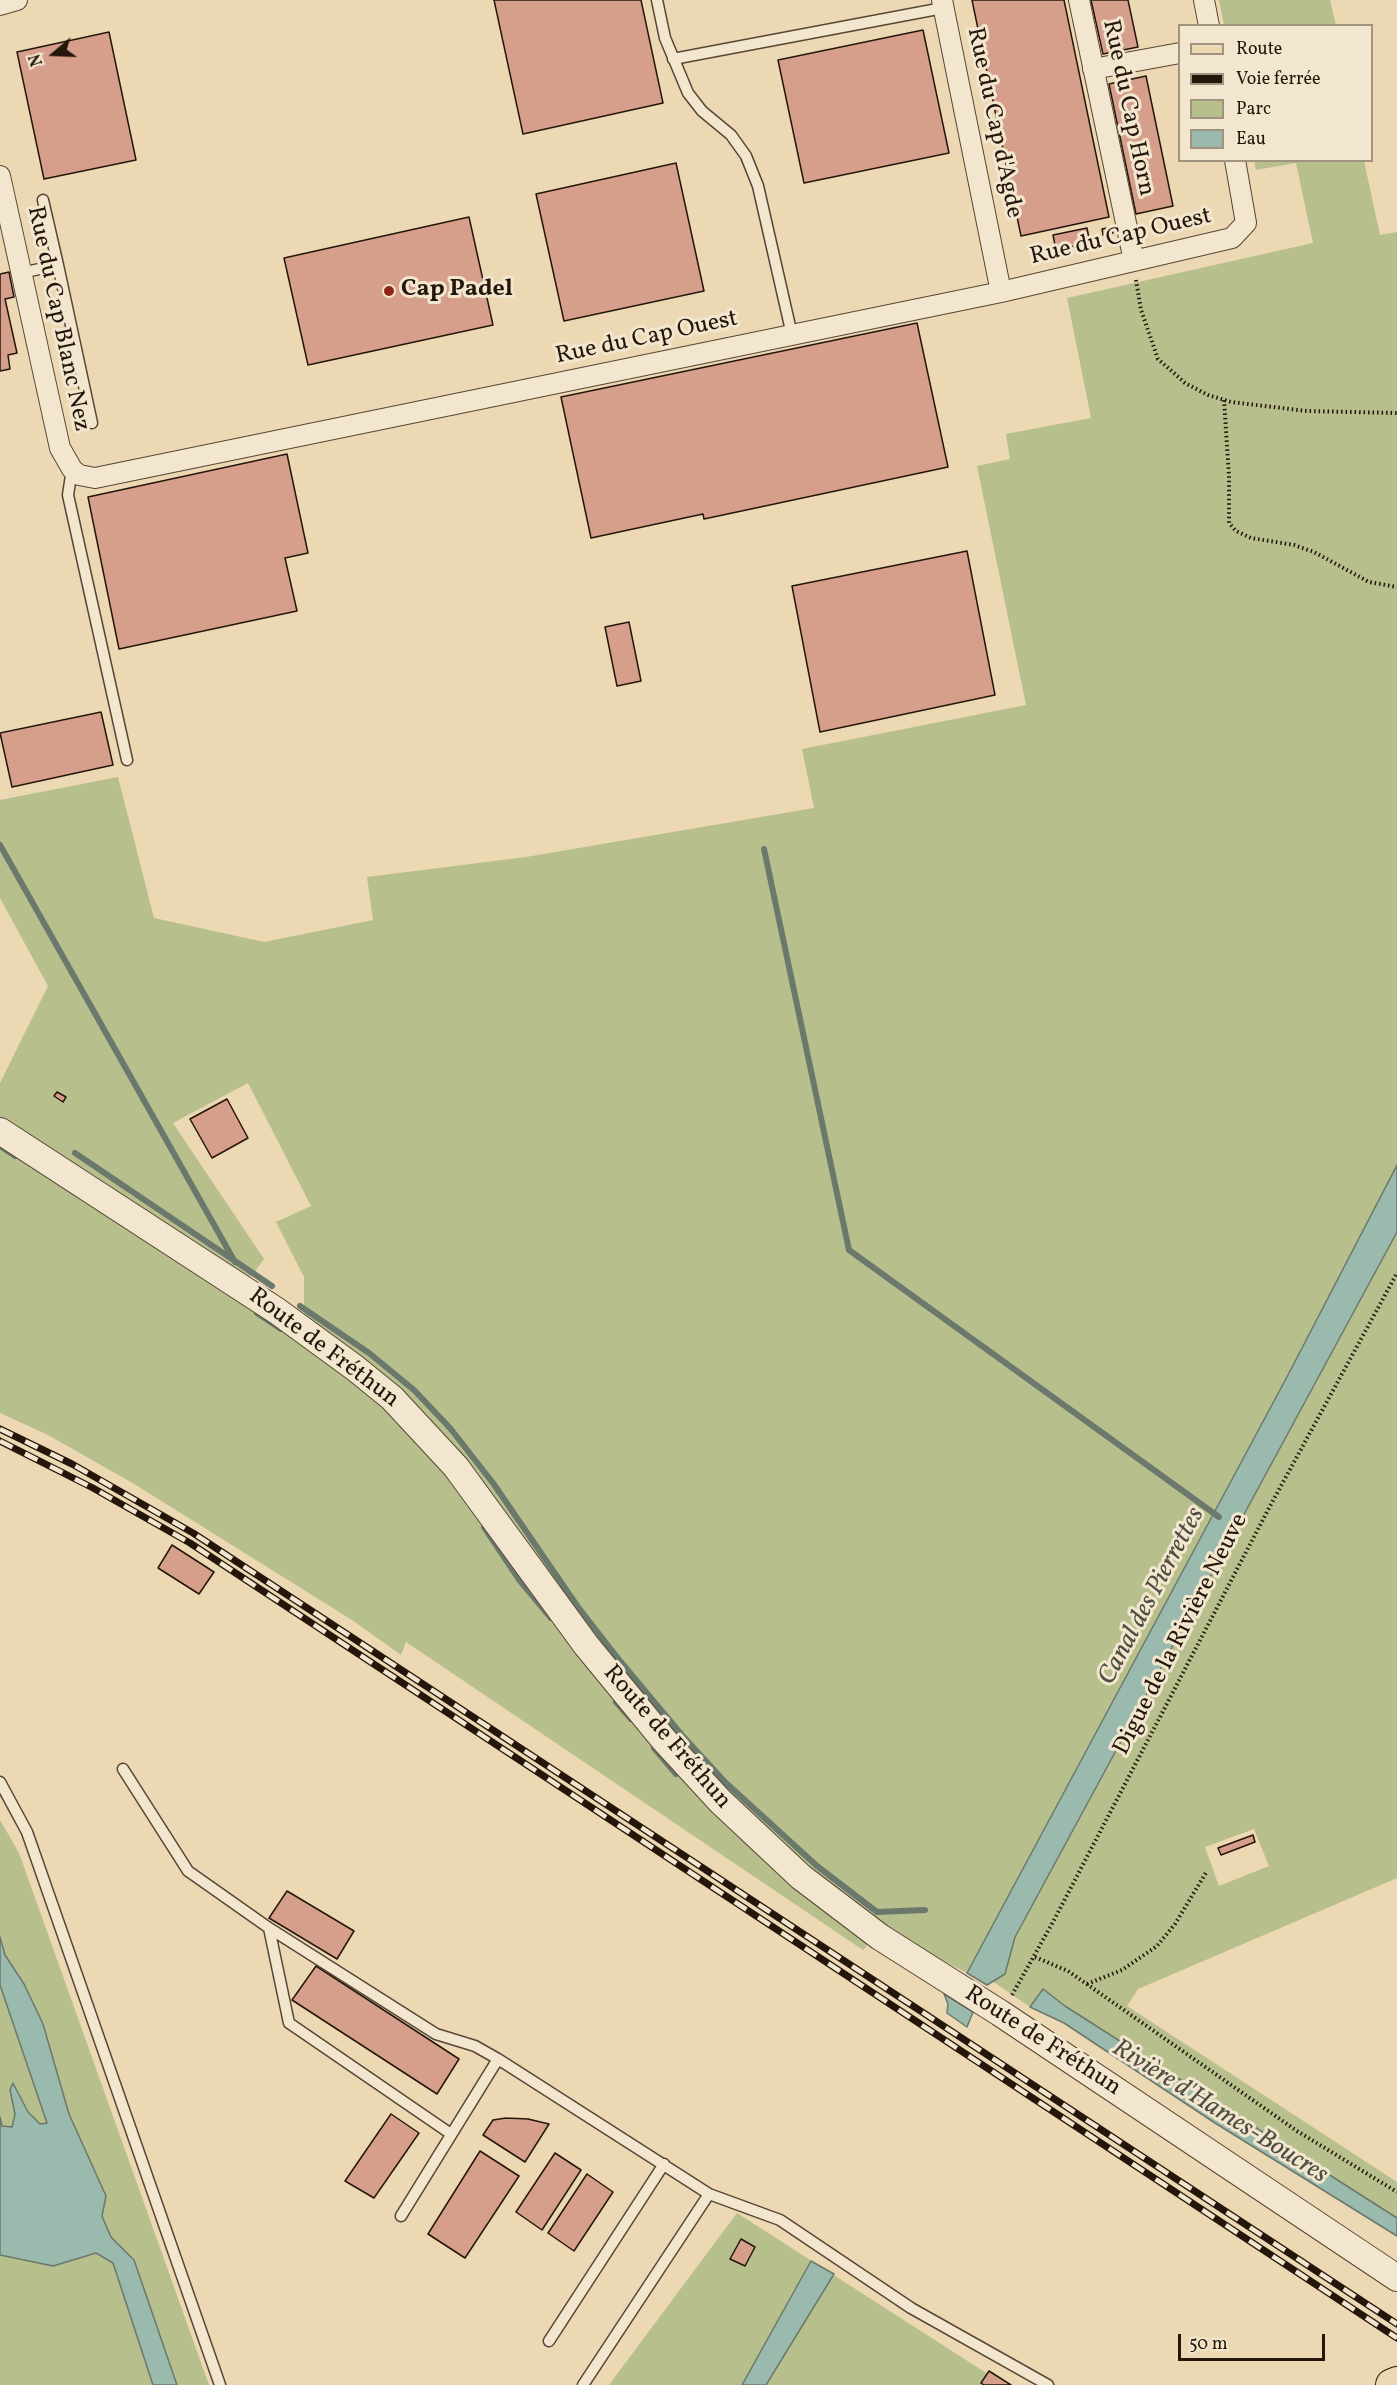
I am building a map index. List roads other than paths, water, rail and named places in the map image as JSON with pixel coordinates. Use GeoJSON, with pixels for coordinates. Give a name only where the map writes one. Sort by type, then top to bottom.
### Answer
{"type":"FeatureCollection","features":[{"type":"Feature","properties":{"kind":"main road"},"geometry":{"type":"LineString","coordinates":[[1392,2385],[1397,2383]]}},
{"type":"Feature","properties":{"kind":"street"},"geometry":{"type":"LineString","coordinates":[[0,5],[17,0]]}},
{"type":"Feature","properties":{"kind":"street","name":"Rue du Cap Horn"},"geometry":{"type":"LineString","coordinates":[[1079,0],[1134,261]]}},
{"type":"Feature","properties":{"kind":"street"},"geometry":{"type":"LineString","coordinates":[[1204,0],[1209,24]]}},
{"type":"Feature","properties":{"kind":"street","name":"Rue du Cap d'Agde"},"geometry":{"type":"LineString","coordinates":[[942,4],[1001,292]]}},
{"type":"Feature","properties":{"kind":"street"},"geometry":{"type":"LineString","coordinates":[[1093,69],[1178,53]]}},
{"type":"Feature","properties":{"kind":"street","name":"Rue du Cap Ouest"},"geometry":{"type":"LineString","coordinates":[[72,469],[87,477],[102,477],[1001,292],[1232,238],[1246,223],[1235,162]]}},
{"type":"Feature","properties":{"kind":"street","name":"Rue du Cap Blanc Nez"},"geometry":{"type":"LineString","coordinates":[[1,182],[60,448],[72,469]]}},
{"type":"Feature","properties":{"kind":"street","name":"Route de Fréthun"},"geometry":{"type":"LineString","coordinates":[[0,1131],[278,1311],[392,1398],[456,1467],[586,1645],[700,1781],[759,1840],[821,1894],[880,1937],[991,2008],[1397,2278]]}},
{"type":"Feature","properties":{"kind":"lane"},"geometry":{"type":"LineString","coordinates":[[657,0],[665,38],[688,93],[702,111],[731,135],[746,156],[758,186],[792,335]]}},
{"type":"Feature","properties":{"kind":"lane"},"geometry":{"type":"LineString","coordinates":[[673,59],[942,4]]}},
{"type":"Feature","properties":{"kind":"lane"},"geometry":{"type":"LineString","coordinates":[[43,200],[92,423]]}},
{"type":"Feature","properties":{"kind":"lane"},"geometry":{"type":"LineString","coordinates":[[21,273],[58,265]]}},
{"type":"Feature","properties":{"kind":"lane"},"geometry":{"type":"LineString","coordinates":[[72,469],[68,495],[127,760]]}},
{"type":"Feature","properties":{"kind":"lane"},"geometry":{"type":"LineString","coordinates":[[123,1769],[188,1871],[269,1928],[436,2034],[475,2046],[498,2059],[709,2194],[780,2220],[911,2308],[1048,2385]]}},
{"type":"Feature","properties":{"kind":"lane"},"geometry":{"type":"LineString","coordinates":[[0,1782],[27,1832],[220,2385]]}},
{"type":"Feature","properties":{"kind":"lane"},"geometry":{"type":"LineString","coordinates":[[269,1928],[289,2023],[451,2134]]}},
{"type":"Feature","properties":{"kind":"lane"},"geometry":{"type":"LineString","coordinates":[[401,2216],[498,2059]]}},
{"type":"Feature","properties":{"kind":"lane"},"geometry":{"type":"LineString","coordinates":[[549,2341],[664,2164]]}},
{"type":"Feature","properties":{"kind":"lane"},"geometry":{"type":"LineString","coordinates":[[583,2385],[709,2194]]}},
{"type":"Feature","properties":{"kind":"water"},"geometry":{"type":"Polygon","coordinates":[[[1397,1165],[1397,1232],[1015,1937],[1005,1974],[987,1985],[967,1973],[1288,1375],[1397,1165]]]}},
{"type":"Feature","properties":{"kind":"water"},"geometry":{"type":"Polygon","coordinates":[[[0,1937],[5,1955],[24,1984],[43,2024],[69,2114],[106,2196],[102,2216],[111,2237],[134,2260],[177,2385],[153,2385],[113,2263],[96,2253],[53,2266],[0,2255],[0,2117],[2,2126],[12,2127],[15,2114],[10,2090],[13,2083],[28,2112],[40,2124],[47,2123],[0,1985],[0,1937]]]}},
{"type":"Feature","properties":{"kind":"water","name":"Rivière d'Hames-Boucres"},"geometry":{"type":"Polygon","coordinates":[[[1043,1989],[1065,2006],[1397,2218],[1397,2236],[1215,2123],[1064,2023],[1030,2007],[1043,1989]]]}},
{"type":"Feature","properties":{"kind":"water"},"geometry":{"type":"Polygon","coordinates":[[[944,1994],[973,2012],[967,2027],[947,2013],[948,2004],[944,1994]]]}},
{"type":"Feature","properties":{"kind":"water"},"geometry":{"type":"Polygon","coordinates":[[[811,2261],[834,2274],[766,2385],[742,2385],[811,2261]]]}},
{"type":"Feature","properties":{"kind":"waterway"},"geometry":{"type":"LineString","coordinates":[[0,845],[235,1262]]}},
{"type":"Feature","properties":{"kind":"waterway","name":"Canal des Pierrettes"},"geometry":{"type":"LineString","coordinates":[[764,849],[849,1250],[1219,1517]]}},
{"type":"Feature","properties":{"kind":"waterway"},"geometry":{"type":"LineString","coordinates":[[0,1146],[15,1156]]}},
{"type":"Feature","properties":{"kind":"waterway"},"geometry":{"type":"LineString","coordinates":[[75,1153],[272,1286]]}},
{"type":"Feature","properties":{"kind":"waterway"},"geometry":{"type":"LineString","coordinates":[[300,1306],[369,1353],[414,1390],[450,1428],[493,1483],[578,1607],[681,1734],[725,1782],[817,1866],[877,1912],[925,1910]]}},
{"type":"Feature","properties":{"kind":"waterway"},"geometry":{"type":"LineString","coordinates":[[257,1313],[281,1329]]}},
{"type":"Feature","properties":{"kind":"waterway"},"geometry":{"type":"LineString","coordinates":[[484,1527],[520,1581],[551,1618]]}},
{"type":"Feature","properties":{"kind":"waterway"},"geometry":{"type":"LineString","coordinates":[[616,1702],[631,1719]]}},
{"type":"Feature","properties":{"kind":"waterway"},"geometry":{"type":"LineString","coordinates":[[654,1748],[676,1774]]}},
{"type":"Feature","properties":{"kind":"railway"},"geometry":{"type":"LineString","coordinates":[[0,1429],[72,1464],[193,1533],[1397,2324]]}},
{"type":"Feature","properties":{"kind":"railway"},"geometry":{"type":"LineString","coordinates":[[0,1441],[93,1488],[190,1543],[1397,2338]]}},
{"type":"Feature","properties":{"kind":"place","name":"Cap Padel"},"geometry":{"type":"Point","coordinates":[389,291]}}]}
